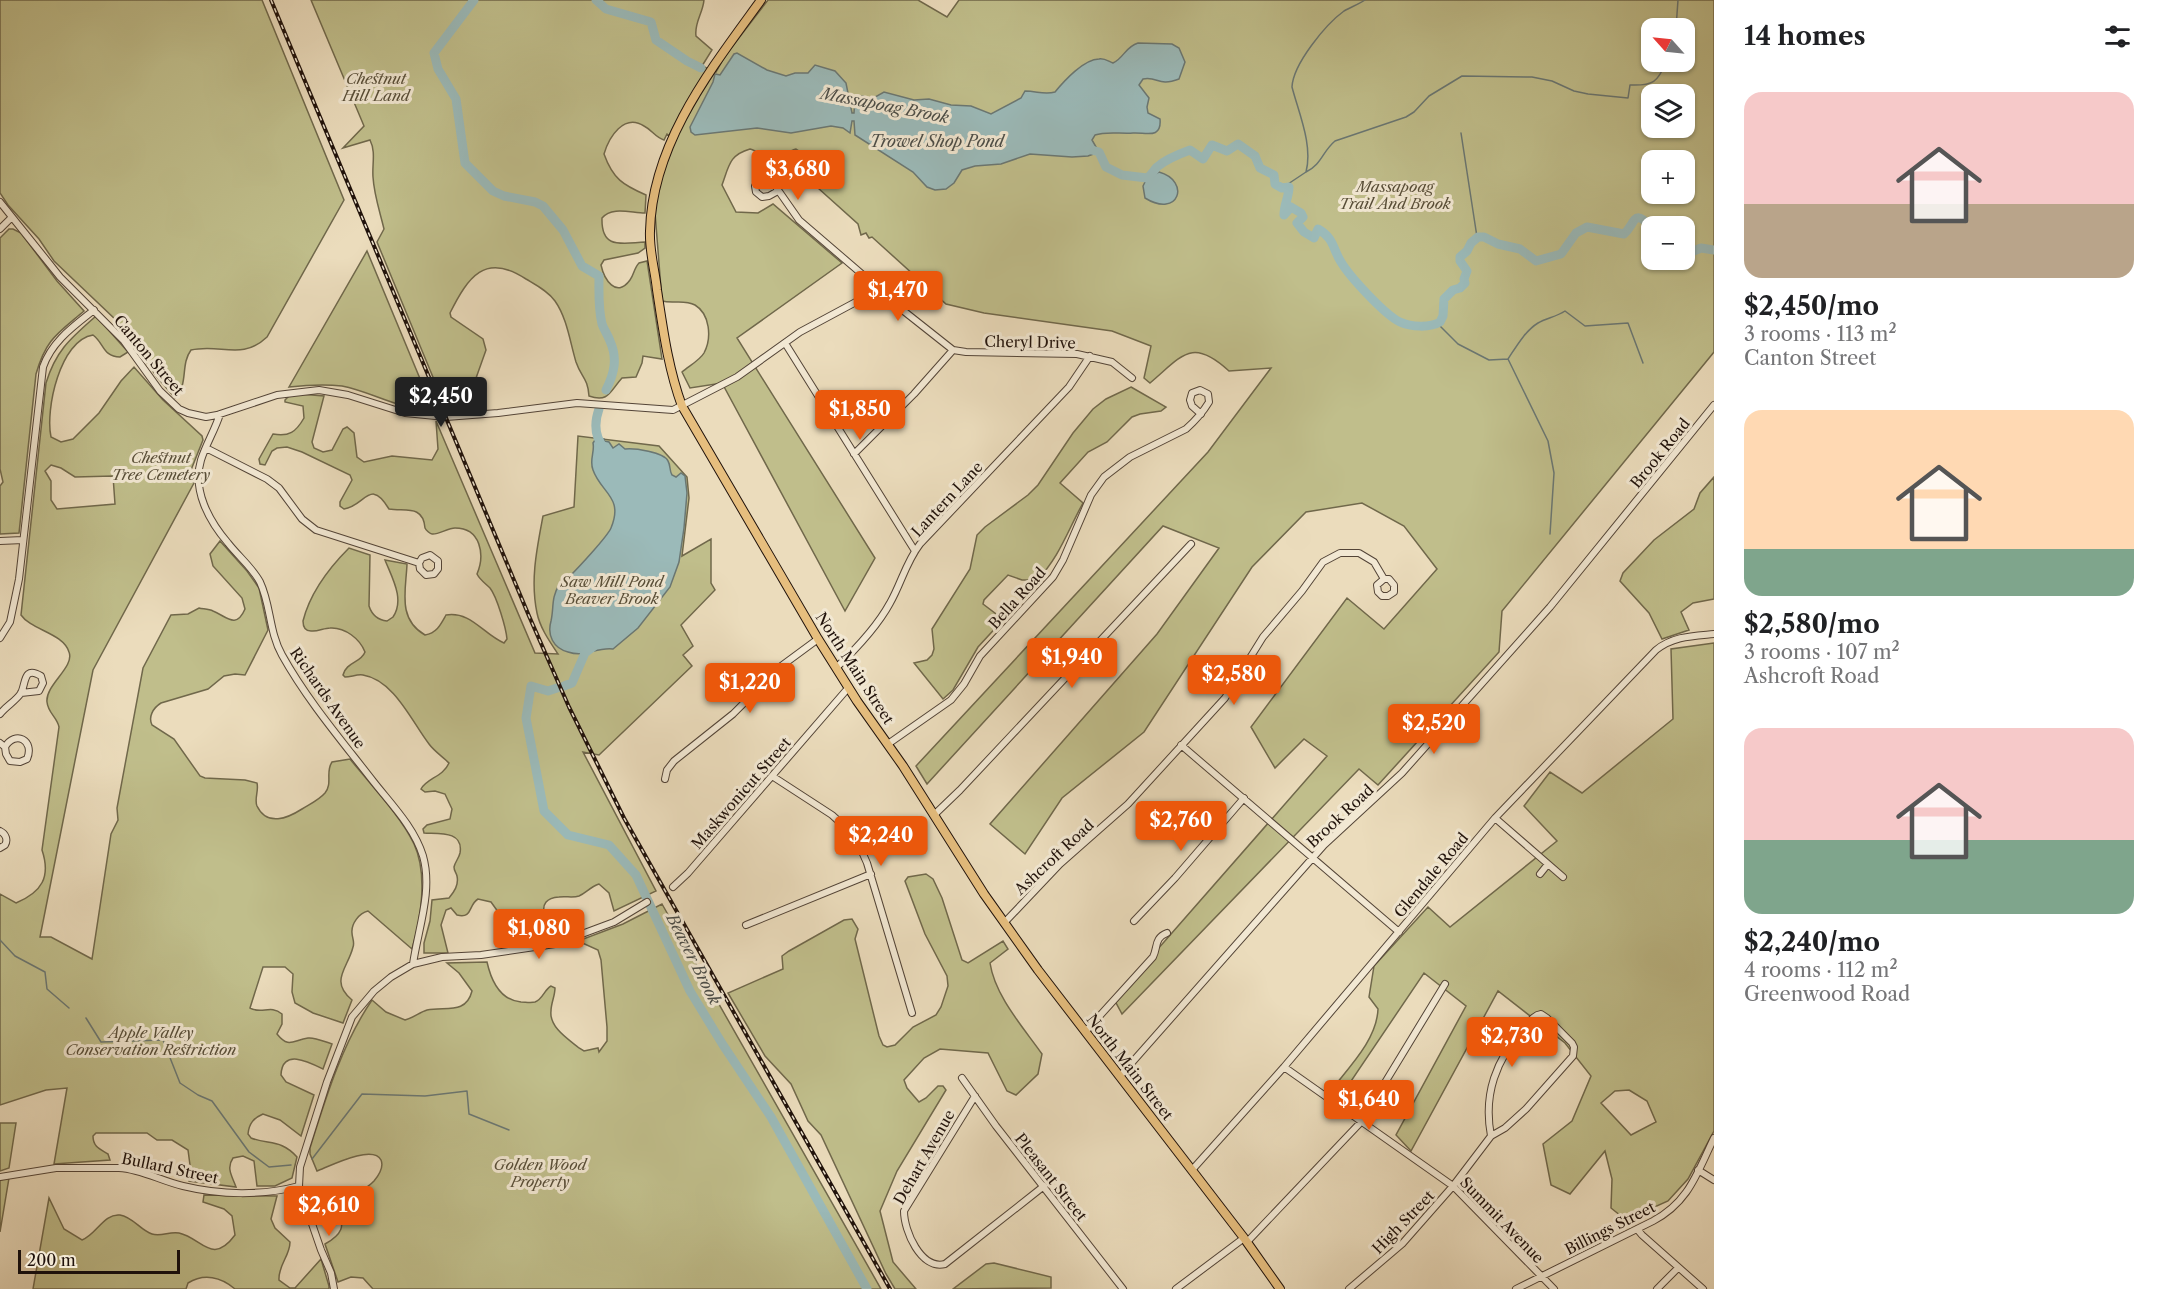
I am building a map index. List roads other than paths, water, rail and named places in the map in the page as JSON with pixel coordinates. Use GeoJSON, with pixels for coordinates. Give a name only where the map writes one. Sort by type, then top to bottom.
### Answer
{"type":"FeatureCollection","features":[{"type":"Feature","properties":{"kind":"main road","name":"North Main Street"},"geometry":{"type":"LineString","coordinates":[[761,0],[730,42],[690,105],[658,173],[652,198],[649,234],[661,322],[672,376],[682,406],[836,668],[1004,923],[1280,1289]]}},
{"type":"Feature","properties":{"kind":"street"},"geometry":{"type":"LineString","coordinates":[[778,191],[794,215],[805,226],[870,280],[876,294]]}},
{"type":"Feature","properties":{"kind":"street","name":"Canton Street"},"geometry":{"type":"LineString","coordinates":[[0,202],[60,277],[124,341],[160,391],[188,413],[206,417],[277,395],[319,390],[348,395],[405,413],[446,417],[578,403],[662,411],[682,406]]}},
{"type":"Feature","properties":{"kind":"street"},"geometry":{"type":"LineString","coordinates":[[0,230],[11,218]]}},
{"type":"Feature","properties":{"kind":"street"},"geometry":{"type":"LineString","coordinates":[[682,406],[736,377],[800,332],[867,296],[876,294],[892,301],[953,350],[914,394],[854,454]]}},
{"type":"Feature","properties":{"kind":"street"},"geometry":{"type":"LineString","coordinates":[[0,638],[10,622],[15,604],[43,367],[55,343],[94,310]]}},
{"type":"Feature","properties":{"kind":"street"},"geometry":{"type":"LineString","coordinates":[[785,343],[915,551]]}},
{"type":"Feature","properties":{"kind":"street","name":"Cheryl Drive"},"geometry":{"type":"LineString","coordinates":[[953,350],[1064,353],[1090,356],[1112,362],[1132,378]]}},
{"type":"Feature","properties":{"kind":"street","name":"Lantern Lane"},"geometry":{"type":"LineString","coordinates":[[836,668],[863,639],[885,610],[915,551],[1069,387],[1090,356]]}},
{"type":"Feature","properties":{"kind":"street","name":"Brook Road"},"geometry":{"type":"LineString","coordinates":[[1119,1076],[1324,845],[1402,773],[1550,607],[1714,405]]}},
{"type":"Feature","properties":{"kind":"street","name":"Richards Avenue"},"geometry":{"type":"LineString","coordinates":[[220,414],[206,448],[199,474],[199,489],[205,506],[221,535],[251,568],[260,582],[272,632],[282,655],[353,755],[412,830],[419,845],[426,869],[424,908],[413,964]]}},
{"type":"Feature","properties":{"kind":"street","name":"Bella Road"},"geometry":{"type":"LineString","coordinates":[[888,744],[951,700],[964,684],[980,656],[1053,577],[1063,560],[1091,495],[1104,477],[1130,457],[1186,429],[1201,414]]}},
{"type":"Feature","properties":{"kind":"street"},"geometry":{"type":"LineString","coordinates":[[206,448],[267,479],[279,488],[302,519],[316,530],[419,563]]}},
{"type":"Feature","properties":{"kind":"street"},"geometry":{"type":"LineString","coordinates":[[0,542],[23,540]]}},
{"type":"Feature","properties":{"kind":"street"},"geometry":{"type":"LineString","coordinates":[[934,815],[1191,544]]}},
{"type":"Feature","properties":{"kind":"street","name":"Ashcroft Road"},"geometry":{"type":"LineString","coordinates":[[1004,923],[1060,864],[1128,804],[1224,698],[1272,625],[1302,591],[1323,562],[1340,553],[1359,553],[1374,562],[1384,579]]}},
{"type":"Feature","properties":{"kind":"street","name":"Glendale Road"},"geometry":{"type":"LineString","coordinates":[[1192,1170],[1284,1067],[1495,818],[1656,650],[1682,637],[1714,634]]}},
{"type":"Feature","properties":{"kind":"street"},"geometry":{"type":"LineString","coordinates":[[665,779],[667,770],[674,761],[733,714],[780,667],[818,639]]}},
{"type":"Feature","properties":{"kind":"street","name":"Maskwonicut Street"},"geometry":{"type":"LineString","coordinates":[[673,887],[688,873],[849,687]]}},
{"type":"Feature","properties":{"kind":"street"},"geometry":{"type":"LineString","coordinates":[[0,714],[21,693]]}},
{"type":"Feature","properties":{"kind":"street"},"geometry":{"type":"LineString","coordinates":[[15,738],[23,739],[29,745],[30,752],[27,759],[20,762],[10,761],[3,745],[15,738]]}},
{"type":"Feature","properties":{"kind":"street"},"geometry":{"type":"LineString","coordinates":[[1181,745],[1399,932]]}},
{"type":"Feature","properties":{"kind":"street"},"geometry":{"type":"LineString","coordinates":[[772,776],[832,815],[850,829],[860,844],[912,1013]]}},
{"type":"Feature","properties":{"kind":"street"},"geometry":{"type":"LineString","coordinates":[[1134,921],[1175,878],[1244,798]]}},
{"type":"Feature","properties":{"kind":"street"},"geometry":{"type":"LineString","coordinates":[[1495,818],[1563,877]]}},
{"type":"Feature","properties":{"kind":"street"},"geometry":{"type":"LineString","coordinates":[[0,831],[5,835],[7,841],[0,848]]}},
{"type":"Feature","properties":{"kind":"street"},"geometry":{"type":"LineString","coordinates":[[1540,874],[1548,864]]}},
{"type":"Feature","properties":{"kind":"street"},"geometry":{"type":"LineString","coordinates":[[746,925],[871,874]]}},
{"type":"Feature","properties":{"kind":"street"},"geometry":{"type":"LineString","coordinates":[[334,1289],[331,1273],[299,1186],[300,1167],[305,1146],[352,1017],[374,991],[391,977],[413,964],[442,957],[482,955],[555,944],[614,922],[647,902]]}},
{"type":"Feature","properties":{"kind":"street"},"geometry":{"type":"LineString","coordinates":[[1085,1032],[1153,957],[1158,939],[1167,933]]}},
{"type":"Feature","properties":{"kind":"street"},"geometry":{"type":"LineString","coordinates":[[1176,1289],[1245,1240],[1361,1122],[1445,984]]}},
{"type":"Feature","properties":{"kind":"street","name":"High Street"},"geometry":{"type":"LineString","coordinates":[[1349,1289],[1402,1244],[1453,1186],[1491,1136],[1505,1128],[1526,1109],[1574,1054],[1572,1043],[1543,1015],[1537,1014],[1519,1034],[1492,1080],[1489,1105],[1491,1136]]}},
{"type":"Feature","properties":{"kind":"street","name":"Summit Avenue"},"geometry":{"type":"LineString","coordinates":[[1284,1067],[1453,1186],[1554,1289]]}},
{"type":"Feature","properties":{"kind":"street","name":"Pleasant Street"},"geometry":{"type":"LineString","coordinates":[[962,1078],[1124,1289]]}},
{"type":"Feature","properties":{"kind":"street","name":"Dehart Avenue"},"geometry":{"type":"LineString","coordinates":[[975,1096],[904,1211],[904,1219],[910,1236],[922,1256],[933,1264],[945,1264],[1044,1186]]}},
{"type":"Feature","properties":{"kind":"street","name":"Billings Street"},"geometry":{"type":"LineString","coordinates":[[1516,1289],[1663,1216],[1678,1204],[1690,1187],[1714,1138]]}},
{"type":"Feature","properties":{"kind":"street","name":"Bullard Street"},"geometry":{"type":"LineString","coordinates":[[0,1177],[56,1168],[129,1168],[181,1186],[201,1190],[260,1192],[281,1191],[299,1186]]}},
{"type":"Feature","properties":{"kind":"street"},"geometry":{"type":"LineString","coordinates":[[1698,1170],[1714,1180]]}},
{"type":"Feature","properties":{"kind":"street"},"geometry":{"type":"LineString","coordinates":[[1637,1229],[1703,1289]]}},
{"type":"Feature","properties":{"kind":"street"},"geometry":{"type":"LineString","coordinates":[[1657,1289],[1678,1268]]}},
{"type":"Feature","properties":{"kind":"water","name":"Trowel Shop Pond"},"geometry":{"type":"Polygon","coordinates":[[[1138,43],[1172,44],[1179,48],[1185,62],[1179,79],[1162,82],[1148,78],[1143,79],[1139,85],[1149,98],[1148,113],[1160,119],[1160,126],[1156,132],[1095,135],[1092,140],[1099,152],[1088,156],[1030,154],[1001,164],[975,166],[962,170],[954,183],[946,189],[935,190],[927,187],[913,172],[855,135],[854,121],[852,121],[850,133],[843,128],[831,126],[791,133],[757,128],[695,135],[691,132],[690,127],[715,74],[720,75],[737,53],[767,70],[786,76],[808,73],[815,65],[835,71],[846,83],[852,113],[854,113],[855,98],[863,96],[870,100],[884,92],[914,100],[929,99],[951,105],[971,106],[991,114],[1021,98],[1025,91],[1055,92],[1075,71],[1087,63],[1101,59],[1113,63],[1130,47],[1138,43]]]}},
{"type":"Feature","properties":{"kind":"water"},"geometry":{"type":"Polygon","coordinates":[[[1159,172],[1169,177],[1178,190],[1173,201],[1166,204],[1145,198],[1143,186],[1147,178],[1159,172]]]}},
{"type":"Feature","properties":{"kind":"water"},"geometry":{"type":"Polygon","coordinates":[[[604,439],[613,448],[619,444],[625,449],[642,450],[661,455],[668,461],[672,475],[676,477],[681,473],[685,476],[687,493],[684,528],[679,562],[670,587],[638,628],[613,649],[574,654],[558,647],[552,640],[550,626],[553,603],[561,582],[573,573],[611,528],[615,509],[613,502],[592,466],[593,443],[595,440],[604,439]]]}},
{"type":"Feature","properties":{"kind":"waterway","name":"Beaver Brook"},"geometry":{"type":"LineString","coordinates":[[474,0],[434,53],[438,69],[456,99],[465,163],[493,191],[543,206],[563,230],[582,266],[599,276],[601,318],[614,360],[613,372],[606,390]]}},
{"type":"Feature","properties":{"kind":"waterway","name":"Massapoag Brook"},"geometry":{"type":"LineString","coordinates":[[596,0],[606,9],[651,22],[656,40],[701,68]]}},
{"type":"Feature","properties":{"kind":"waterway"},"geometry":{"type":"LineString","coordinates":[[1282,188],[1306,172],[1308,162],[1304,130],[1292,87],[1298,67],[1328,25],[1344,11],[1365,0]]}},
{"type":"Feature","properties":{"kind":"waterway"},"geometry":{"type":"LineString","coordinates":[[1677,18],[1678,0]]}},
{"type":"Feature","properties":{"kind":"waterway"},"geometry":{"type":"LineString","coordinates":[[1306,172],[1335,141],[1406,117],[1429,96],[1462,76],[1532,77],[1552,81],[1574,91],[1628,98],[1630,85],[1644,85],[1654,81],[1661,72]]}},
{"type":"Feature","properties":{"kind":"waterway"},"geometry":{"type":"LineString","coordinates":[[1461,133],[1477,237]]}},
{"type":"Feature","properties":{"kind":"waterway","name":"Massapoag Brook"},"geometry":{"type":"LineString","coordinates":[[1088,149],[1099,152],[1106,167],[1122,175],[1147,178],[1161,164],[1190,150],[1203,159],[1212,145],[1227,151],[1238,144],[1255,156],[1260,168],[1274,175],[1275,184],[1282,188],[1289,187],[1284,215],[1291,207],[1301,213],[1303,217],[1297,223],[1304,232],[1314,238],[1318,229],[1324,233],[1346,269],[1368,295],[1400,322],[1415,326],[1440,322],[1443,316],[1444,299],[1465,283],[1467,271],[1460,257],[1478,237],[1520,249],[1536,261],[1561,254],[1576,233],[1587,227],[1624,234],[1635,219],[1641,219]]}},
{"type":"Feature","properties":{"kind":"waterway","name":"Massapoag Brook"},"geometry":{"type":"LineString","coordinates":[[1695,250],[1701,248],[1714,250]]}},
{"type":"Feature","properties":{"kind":"waterway"},"geometry":{"type":"LineString","coordinates":[[1508,359],[1533,326],[1565,311],[1585,326],[1628,323],[1643,363]]}},
{"type":"Feature","properties":{"kind":"waterway"},"geometry":{"type":"LineString","coordinates":[[1438,324],[1458,344],[1489,360],[1508,359],[1548,441],[1554,473],[1550,534]]}},
{"type":"Feature","properties":{"kind":"waterway","name":"Beaver Brook"},"geometry":{"type":"LineString","coordinates":[[599,409],[596,430],[604,448]]}},
{"type":"Feature","properties":{"kind":"waterway","name":"Beaver Brook"},"geometry":{"type":"LineString","coordinates":[[564,686],[572,683],[585,653],[593,647]]}},
{"type":"Feature","properties":{"kind":"waterway","name":"Beaver Brook"},"geometry":{"type":"LineString","coordinates":[[557,688],[548,691],[531,686],[526,718],[544,811],[568,835],[609,845],[636,875],[690,991],[771,1117],[867,1289]]}},
{"type":"Feature","properties":{"kind":"waterway"},"geometry":{"type":"LineString","coordinates":[[0,940],[15,956],[45,972],[47,989],[69,1008]]}},
{"type":"Feature","properties":{"kind":"waterway"},"geometry":{"type":"LineString","coordinates":[[86,1018],[101,1042],[163,1040],[180,1083],[212,1101],[249,1152],[269,1167],[291,1165]]}},
{"type":"Feature","properties":{"kind":"waterway"},"geometry":{"type":"LineString","coordinates":[[312,1159],[362,1094],[425,1096],[467,1091],[469,1114],[509,1130]]}},
{"type":"Feature","properties":{"kind":"railway"},"geometry":{"type":"LineString","coordinates":[[271,0],[569,707],[624,818],[890,1289]]}},
{"type":"Feature","properties":{"kind":"park label","name":"Chestnut Hill Land"},"geometry":{"type":"Point","coordinates":[376,86]}},
{"type":"Feature","properties":{"kind":"park label","name":"Massapoag Trail And Brook"},"geometry":{"type":"Point","coordinates":[1395,194]}},
{"type":"Feature","properties":{"kind":"park label","name":"Chestnut Tree Cemetery"},"geometry":{"type":"Point","coordinates":[161,466]}},
{"type":"Feature","properties":{"kind":"park label","name":"Saw Mill Pond Beaver Brook"},"geometry":{"type":"Point","coordinates":[612,590]}},
{"type":"Feature","properties":{"kind":"park label","name":"Apple Valley Conservation Restriction"},"geometry":{"type":"Point","coordinates":[151,1040]}},
{"type":"Feature","properties":{"kind":"park label","name":"Golden Wood Property"},"geometry":{"type":"Point","coordinates":[540,1172]}}]}
